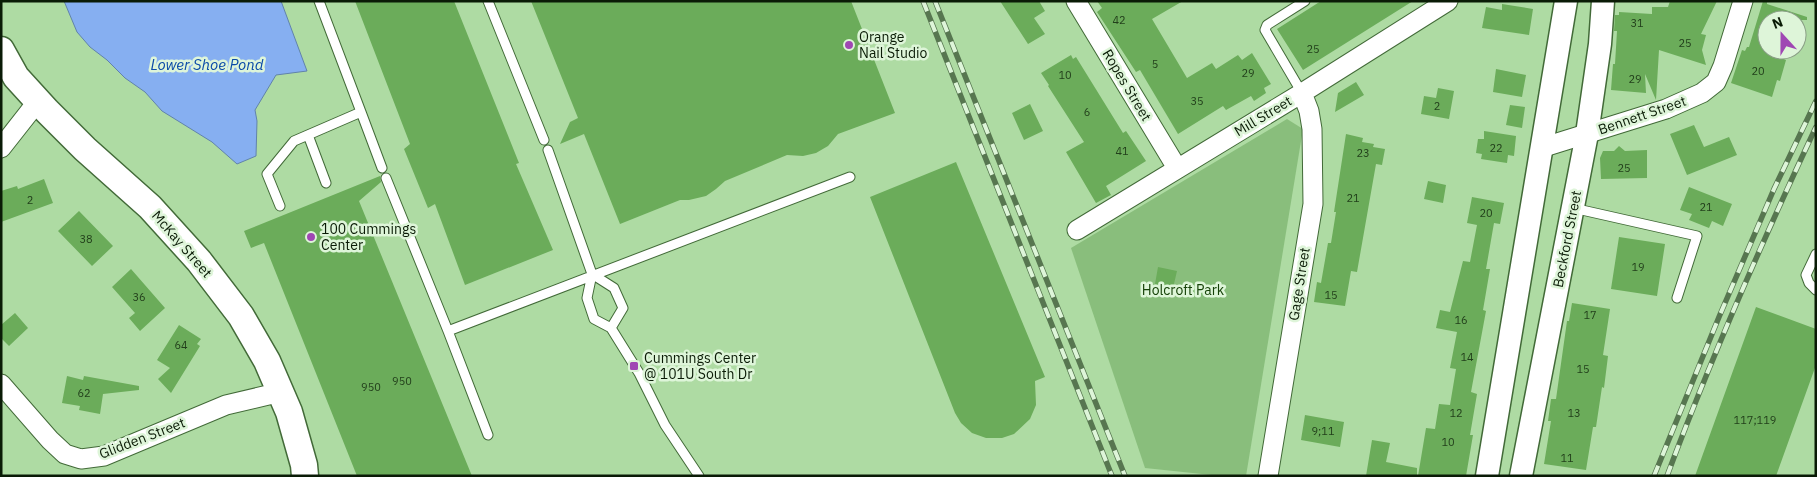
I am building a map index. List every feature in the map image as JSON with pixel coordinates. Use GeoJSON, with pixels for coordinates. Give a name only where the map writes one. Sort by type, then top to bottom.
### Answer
{"type":"FeatureCollection","features":[{"type":"Feature","properties":{"kind":"main road","name":"McKay Street"},"geometry":{"type":"LineString","coordinates":[[1,50],[16,77],[85,149],[150,207],[199,261],[241,316],[267,361],[281,392],[289,412],[304,465],[305,476]]}},
{"type":"Feature","properties":{"kind":"street","name":"Ropes Street"},"geometry":{"type":"LineString","coordinates":[[1076,1],[1177,168]]}},
{"type":"Feature","properties":{"kind":"street","name":"Mill Street"},"geometry":{"type":"LineString","coordinates":[[1077,230],[1302,93],[1448,1]]}},
{"type":"Feature","properties":{"kind":"street"},"geometry":{"type":"LineString","coordinates":[[1487,476],[1566,1]]}},
{"type":"Feature","properties":{"kind":"street","name":"Beckford Street"},"geometry":{"type":"LineString","coordinates":[[1520,476],[1587,134],[1600,44],[1603,1]]}},
{"type":"Feature","properties":{"kind":"street","name":"Bennett Street"},"geometry":{"type":"LineString","coordinates":[[1541,148],[1673,106],[1702,93],[1716,82],[1723,66],[1743,1]]}},
{"type":"Feature","properties":{"kind":"street","name":"Gage Street"},"geometry":{"type":"LineString","coordinates":[[1268,476],[1313,204],[1312,129],[1309,111],[1302,93]]}},
{"type":"Feature","properties":{"kind":"street"},"geometry":{"type":"LineString","coordinates":[[1,148],[38,100]]}},
{"type":"Feature","properties":{"kind":"street","name":"Glidden Street"},"geometry":{"type":"LineString","coordinates":[[1,384],[50,440],[66,454],[81,459],[104,456],[226,405],[281,392]]}},
{"type":"Feature","properties":{"kind":"lane"},"geometry":{"type":"LineString","coordinates":[[319,1],[382,168]]}},
{"type":"Feature","properties":{"kind":"lane"},"geometry":{"type":"LineString","coordinates":[[488,1],[544,140]]}},
{"type":"Feature","properties":{"kind":"lane"},"geometry":{"type":"LineString","coordinates":[[1302,93],[1265,30],[1267,25],[1306,1]]}},
{"type":"Feature","properties":{"kind":"lane"},"geometry":{"type":"LineString","coordinates":[[280,206],[267,174],[294,141],[361,112]]}},
{"type":"Feature","properties":{"kind":"lane"},"geometry":{"type":"LineString","coordinates":[[308,135],[326,183]]}},
{"type":"Feature","properties":{"kind":"lane"},"geometry":{"type":"LineString","coordinates":[[548,150],[592,274],[586,298],[594,318],[612,328],[639,374],[665,425],[699,476]]}},
{"type":"Feature","properties":{"kind":"lane"},"geometry":{"type":"LineString","coordinates":[[448,331],[592,274],[850,177]]}},
{"type":"Feature","properties":{"kind":"lane"},"geometry":{"type":"LineString","coordinates":[[386,178],[488,435]]}},
{"type":"Feature","properties":{"kind":"lane"},"geometry":{"type":"LineString","coordinates":[[1573,208],[1697,236],[1677,298]]}},
{"type":"Feature","properties":{"kind":"lane"},"geometry":{"type":"LineString","coordinates":[[1816,254],[1806,275],[1808,284],[1816,290]]}},
{"type":"Feature","properties":{"kind":"lane"},"geometry":{"type":"LineString","coordinates":[[592,274],[614,288],[624,308],[612,328]]}},
{"type":"Feature","properties":{"kind":"green space","name":"Holcroft Park"},"geometry":{"type":"Polygon","coordinates":[[[1287,119],[1303,129],[1246,476],[1221,476],[1145,468],[1071,248],[1287,119]]]}},
{"type":"Feature","properties":{"kind":"water","name":"Lower Shoe Pond"},"geometry":{"type":"Polygon","coordinates":[[[64,1],[281,1],[307,71],[276,75],[255,110],[257,121],[256,156],[237,164],[212,142],[162,111],[145,92],[125,78],[107,60],[90,47],[77,32],[64,1]]]}},
{"type":"Feature","properties":{"kind":"building"},"geometry":{"type":"Polygon","coordinates":[[[355,1],[454,1],[519,163],[516,164],[553,250],[465,285],[435,204],[428,208],[404,149],[410,144],[355,1]]]}},
{"type":"Feature","properties":{"kind":"building"},"geometry":{"type":"Polygon","coordinates":[[[531,1],[851,1],[895,113],[838,134],[828,146],[816,153],[803,156],[787,155],[725,181],[706,196],[680,200],[620,224],[584,134],[560,144],[570,122],[578,118],[531,1]]]}},
{"type":"Feature","properties":{"kind":"building"},"geometry":{"type":"Polygon","coordinates":[[[1000,1],[1039,1],[1045,11],[1034,18],[1045,34],[1028,44],[1000,1]]]}},
{"type":"Feature","properties":{"kind":"building"},"geometry":{"type":"Polygon","coordinates":[[[1097,1],[1183,1],[1152,19],[1187,78],[1212,63],[1216,69],[1238,55],[1242,60],[1252,53],[1271,84],[1264,88],[1266,93],[1254,101],[1251,96],[1226,110],[1223,106],[1178,134],[1140,70],[1136,72],[1097,12],[1102,8],[1097,1]]]}},
{"type":"Feature","properties":{"kind":"building"},"geometry":{"type":"Polygon","coordinates":[[[1321,1],[1413,1],[1303,70],[1277,29],[1321,1]]]}},
{"type":"Feature","properties":{"kind":"building"},"geometry":{"type":"Polygon","coordinates":[[[1670,1],[1717,1],[1701,34],[1706,35],[1702,50],[1706,65],[1659,50],[1656,100],[1645,74],[1646,93],[1611,90],[1617,31],[1614,31],[1615,15],[1619,15],[1619,12],[1652,14],[1652,7],[1668,7],[1670,1]]]}},
{"type":"Feature","properties":{"kind":"building"},"geometry":{"type":"Polygon","coordinates":[[[1763,1],[1767,1],[1767,4],[1785,10],[1760,10],[1763,1]]]}},
{"type":"Feature","properties":{"kind":"building"},"geometry":{"type":"Polygon","coordinates":[[[1502,4],[1533,9],[1529,35],[1482,28],[1486,7],[1502,10],[1502,4]]]}},
{"type":"Feature","properties":{"kind":"building"},"geometry":{"type":"Polygon","coordinates":[[[1757,21],[1757,60],[1786,60],[1780,81],[1777,80],[1772,97],[1731,83],[1742,50],[1745,51],[1749,47],[1757,21]]]}},
{"type":"Feature","properties":{"kind":"building"},"geometry":{"type":"Polygon","coordinates":[[[1071,55],[1073,59],[1076,57],[1123,133],[1126,131],[1146,161],[1106,186],[1111,195],[1096,203],[1066,152],[1084,142],[1041,73],[1071,55]]]}},
{"type":"Feature","properties":{"kind":"building"},"geometry":{"type":"Polygon","coordinates":[[[1496,69],[1526,75],[1522,97],[1493,92],[1496,69]]]}},
{"type":"Feature","properties":{"kind":"building"},"geometry":{"type":"Polygon","coordinates":[[[1356,82],[1364,95],[1335,112],[1338,93],[1356,82]]]}},
{"type":"Feature","properties":{"kind":"building"},"geometry":{"type":"Polygon","coordinates":[[[1438,88],[1454,91],[1449,119],[1421,114],[1424,96],[1436,98],[1438,88]]]}},
{"type":"Feature","properties":{"kind":"building"},"geometry":{"type":"Polygon","coordinates":[[[1030,104],[1043,131],[1024,140],[1012,113],[1030,104]]]}},
{"type":"Feature","properties":{"kind":"building"},"geometry":{"type":"Polygon","coordinates":[[[1510,105],[1525,107],[1522,128],[1506,125],[1510,105]]]}},
{"type":"Feature","properties":{"kind":"building"},"geometry":{"type":"Polygon","coordinates":[[[1694,125],[1704,147],[1729,137],[1737,155],[1687,175],[1670,134],[1694,125]]]}},
{"type":"Feature","properties":{"kind":"building"},"geometry":{"type":"Polygon","coordinates":[[[1484,131],[1516,136],[1514,156],[1508,155],[1507,163],[1481,159],[1482,154],[1476,153],[1478,139],[1484,139],[1484,131]]]}},
{"type":"Feature","properties":{"kind":"building"},"geometry":{"type":"Polygon","coordinates":[[[1346,134],[1363,138],[1362,142],[1374,144],[1373,147],[1385,149],[1382,165],[1376,164],[1357,272],[1351,271],[1345,306],[1314,302],[1317,282],[1321,283],[1328,243],[1331,243],[1346,134]]]}},
{"type":"Feature","properties":{"kind":"building"},"geometry":{"type":"Polygon","coordinates":[[[1619,146],[1625,151],[1647,150],[1647,178],[1601,179],[1600,158],[1603,151],[1614,151],[1619,146]]]}},
{"type":"Feature","properties":{"kind":"building"},"geometry":{"type":"Polygon","coordinates":[[[956,162],[1045,377],[1035,381],[1036,405],[1030,419],[1014,434],[1002,438],[986,438],[972,433],[961,423],[955,413],[870,197],[956,162]]]}},
{"type":"Feature","properties":{"kind":"building"},"geometry":{"type":"Polygon","coordinates":[[[380,176],[381,182],[359,201],[472,476],[357,476],[264,243],[251,248],[244,231],[380,176]]]}},
{"type":"Feature","properties":{"kind":"building"},"geometry":{"type":"Polygon","coordinates":[[[44,179],[53,203],[1,222],[1,191],[17,186],[18,189],[44,179]]]}},
{"type":"Feature","properties":{"kind":"building"},"geometry":{"type":"Polygon","coordinates":[[[1428,181],[1446,185],[1443,203],[1424,199],[1428,181]]]}},
{"type":"Feature","properties":{"kind":"building"},"geometry":{"type":"Polygon","coordinates":[[[1689,187],[1732,204],[1723,226],[1712,221],[1709,228],[1689,220],[1692,214],[1680,210],[1689,187]]]}},
{"type":"Feature","properties":{"kind":"building"},"geometry":{"type":"Polygon","coordinates":[[[1472,197],[1504,203],[1500,224],[1494,223],[1486,269],[1490,269],[1483,310],[1486,311],[1471,392],[1477,394],[1466,476],[1418,476],[1426,428],[1435,429],[1439,404],[1450,405],[1456,369],[1450,368],[1457,332],[1436,328],[1440,310],[1450,312],[1463,261],[1470,262],[1477,225],[1467,223],[1472,197]]]}},
{"type":"Feature","properties":{"kind":"building"},"geometry":{"type":"Polygon","coordinates":[[[79,211],[113,246],[92,266],[58,231],[79,211]]]}},
{"type":"Feature","properties":{"kind":"building"},"geometry":{"type":"Polygon","coordinates":[[[1619,237],[1665,244],[1657,296],[1611,289],[1619,237]]]}},
{"type":"Feature","properties":{"kind":"building"},"geometry":{"type":"Polygon","coordinates":[[[1158,267],[1177,271],[1173,288],[1155,284],[1158,267]]]}},
{"type":"Feature","properties":{"kind":"building"},"geometry":{"type":"Polygon","coordinates":[[[131,269],[165,308],[140,331],[129,318],[135,313],[112,287],[131,269]]]}},
{"type":"Feature","properties":{"kind":"building"},"geometry":{"type":"Polygon","coordinates":[[[1572,303],[1610,309],[1603,355],[1608,356],[1604,388],[1602,387],[1596,427],[1593,427],[1586,470],[1544,464],[1551,421],[1548,421],[1551,399],[1556,399],[1567,321],[1569,321],[1572,303]]]}},
{"type":"Feature","properties":{"kind":"building"},"geometry":{"type":"Polygon","coordinates":[[[1756,307],[1816,329],[1816,365],[1776,476],[1695,476],[1756,307]]]}},
{"type":"Feature","properties":{"kind":"building"},"geometry":{"type":"Polygon","coordinates":[[[15,313],[28,328],[9,346],[1,338],[1,325],[15,313]]]}},
{"type":"Feature","properties":{"kind":"building"},"geometry":{"type":"Polygon","coordinates":[[[179,325],[201,339],[197,344],[200,346],[171,393],[158,379],[170,368],[157,360],[179,325]]]}},
{"type":"Feature","properties":{"kind":"building"},"geometry":{"type":"Polygon","coordinates":[[[67,376],[83,380],[84,376],[139,386],[139,390],[103,394],[100,414],[79,410],[80,406],[62,403],[67,376]]]}},
{"type":"Feature","properties":{"kind":"building"},"geometry":{"type":"Polygon","coordinates":[[[1305,415],[1344,422],[1340,447],[1301,440],[1305,415]]]}},
{"type":"Feature","properties":{"kind":"building"},"geometry":{"type":"Polygon","coordinates":[[[1372,440],[1390,443],[1386,462],[1417,468],[1417,476],[1366,476],[1372,440]]]}},
{"type":"Feature","properties":{"kind":"railway"},"geometry":{"type":"LineString","coordinates":[[923,1],[1112,476]]}},
{"type":"Feature","properties":{"kind":"railway"},"geometry":{"type":"LineString","coordinates":[[935,1],[1125,476]]}},
{"type":"Feature","properties":{"kind":"railway"},"geometry":{"type":"LineString","coordinates":[[1654,476],[1774,189],[1816,101]]}},
{"type":"Feature","properties":{"kind":"railway"},"geometry":{"type":"LineString","coordinates":[[1667,476],[1738,300],[1816,127]]}},
{"type":"Feature","properties":{"kind":"place","name":"Orange Nail Studio"},"geometry":{"type":"Point","coordinates":[849,45]}},
{"type":"Feature","properties":{"kind":"place","name":"100 Cummings Center"},"geometry":{"type":"Point","coordinates":[311,237]}},
{"type":"Feature","properties":{"kind":"place","name":"Cummings Center @ 101U South Dr"},"geometry":{"type":"Point","coordinates":[634,366]}}]}
